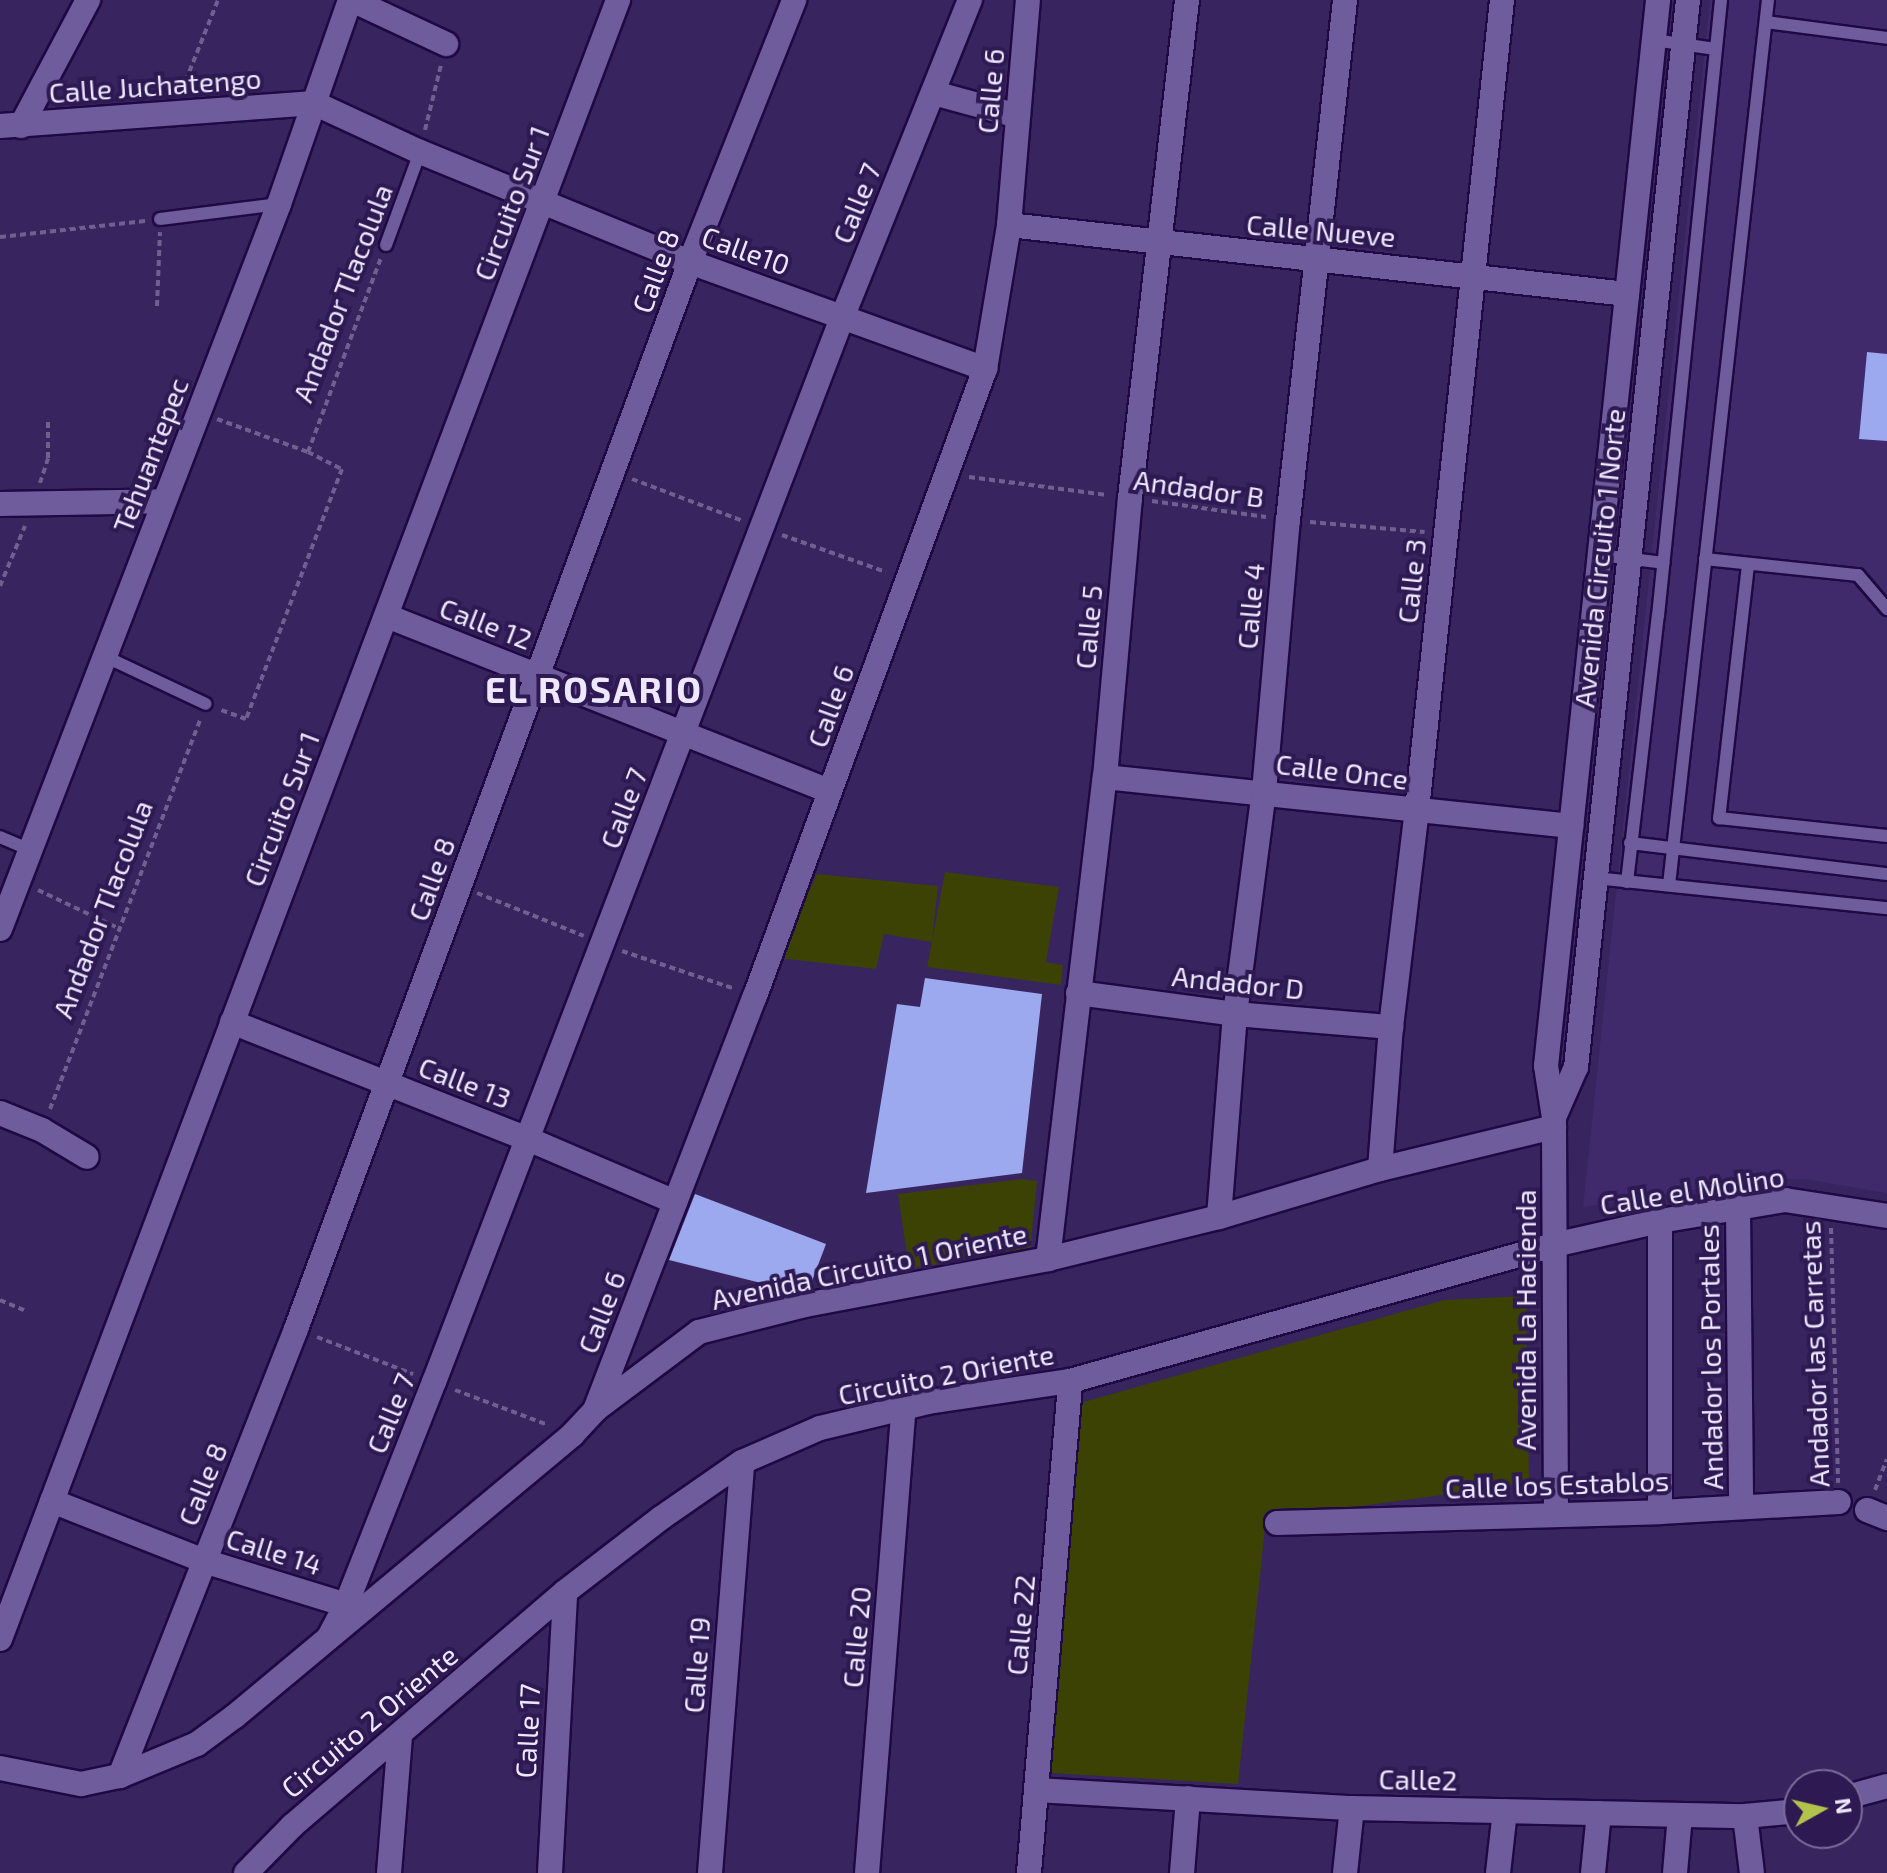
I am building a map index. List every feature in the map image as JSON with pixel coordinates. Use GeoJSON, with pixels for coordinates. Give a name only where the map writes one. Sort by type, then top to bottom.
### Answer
{"type":"FeatureCollection","features":[{"type":"Feature","properties":{"kind":"street"},"geometry":{"type":"LineString","coordinates":[[10,126],[88,0]]}},
{"type":"Feature","properties":{"kind":"street"},"geometry":{"type":"LineString","coordinates":[[351,0],[446,44]]}},
{"type":"Feature","properties":{"kind":"street","name":"Tehuantepec"},"geometry":{"type":"LineString","coordinates":[[0,929],[279,204],[351,0]]}},
{"type":"Feature","properties":{"kind":"street","name":"Circuito Sur 1"},"geometry":{"type":"LineString","coordinates":[[0,1639],[618,0]]}},
{"type":"Feature","properties":{"kind":"street","name":"Calle 8"},"geometry":{"type":"LineString","coordinates":[[120,1776],[388,1083],[690,262],[794,0]]}},
{"type":"Feature","properties":{"kind":"street","name":"Calle 7"},"geometry":{"type":"LineString","coordinates":[[329,1637],[346,1605],[842,318],[970,0]]}},
{"type":"Feature","properties":{"kind":"street","name":"Calle 6"},"geometry":{"type":"LineString","coordinates":[[595,1410],[830,791],[985,369],[1009,225],[1028,0]]}},
{"type":"Feature","properties":{"kind":"street","name":"Calle 5"},"geometry":{"type":"LineString","coordinates":[[1048,1259],[1105,777],[1130,498],[1187,0]]}},
{"type":"Feature","properties":{"kind":"street","name":"Calle 4"},"geometry":{"type":"LineString","coordinates":[[1219,1217],[1235,1014],[1264,792],[1288,520],[1345,0]]}},
{"type":"Feature","properties":{"kind":"street","name":"Calle 3"},"geometry":{"type":"LineString","coordinates":[[1380,1169],[1391,1027],[1447,534],[1471,274],[1502,0]]}},
{"type":"Feature","properties":{"kind":"street","name":"Avenida Circuito 1 Norte"},"geometry":{"type":"LineString","coordinates":[[1554,1122],[1546,1066],[1658,0]]}},
{"type":"Feature","properties":{"kind":"street","name":"Avenida Circuito 1 Norte"},"geometry":{"type":"LineString","coordinates":[[1554,1122],[1576,1067],[1688,0]]}},
{"type":"Feature","properties":{"kind":"street"},"geometry":{"type":"LineString","coordinates":[[934,93],[1018,116]]}},
{"type":"Feature","properties":{"kind":"street","name":"Calle Juchatengo"},"geometry":{"type":"LineString","coordinates":[[10,126],[314,103]]}},
{"type":"Feature","properties":{"kind":"street","name":"Calle10"},"geometry":{"type":"LineString","coordinates":[[314,103],[420,152],[690,262],[985,369]]}},
{"type":"Feature","properties":{"kind":"street","name":"Calle Nueve"},"geometry":{"type":"LineString","coordinates":[[1009,225],[1159,244],[1471,274],[1627,294]]}},
{"type":"Feature","properties":{"kind":"street"},"geometry":{"type":"LineString","coordinates":[[0,504],[164,501]]}},
{"type":"Feature","properties":{"kind":"street","name":"Calle 12"},"geometry":{"type":"LineString","coordinates":[[387,616],[830,791]]}},
{"type":"Feature","properties":{"kind":"street","name":"Calle Once"},"geometry":{"type":"LineString","coordinates":[[1105,777],[1571,826]]}},
{"type":"Feature","properties":{"kind":"street","name":"Andador D"},"geometry":{"type":"LineString","coordinates":[[1078,993],[1235,1014],[1391,1027]]}},
{"type":"Feature","properties":{"kind":"street","name":"Calle 13"},"geometry":{"type":"LineString","coordinates":[[232,1022],[528,1139],[675,1202]]}},
{"type":"Feature","properties":{"kind":"street"},"geometry":{"type":"LineString","coordinates":[[0,1113],[42,1130],[87,1157]]}},
{"type":"Feature","properties":{"kind":"street","name":"Avenida Circuito 1 Oriente"},"geometry":{"type":"LineString","coordinates":[[0,1768],[81,1784],[120,1776],[197,1744],[572,1435],[595,1410],[699,1332],[805,1305],[1048,1259],[1219,1217],[1554,1122]]}},
{"type":"Feature","properties":{"kind":"street","name":"Avenida La Hacienda"},"geometry":{"type":"LineString","coordinates":[[1554,1122],[1556,1513]]}},
{"type":"Feature","properties":{"kind":"street","name":"Calle el Molino"},"geometry":{"type":"LineString","coordinates":[[1554,1245],[1660,1221],[1785,1200],[1887,1216]]}},
{"type":"Feature","properties":{"kind":"street","name":"Andador los Portales"},"geometry":{"type":"LineString","coordinates":[[1738,1208],[1741,1506]]}},
{"type":"Feature","properties":{"kind":"street"},"geometry":{"type":"LineString","coordinates":[[1660,1221],[1660,1512]]}},
{"type":"Feature","properties":{"kind":"street","name":"Circuito 2 Oriente"},"geometry":{"type":"LineString","coordinates":[[250,1872],[292,1826],[565,1592],[661,1518],[742,1462],[820,1428],[904,1406],[1070,1381],[1554,1245]]}},
{"type":"Feature","properties":{"kind":"street","name":"Calle 22"},"geometry":{"type":"LineString","coordinates":[[1029,1873],[1070,1381]]}},
{"type":"Feature","properties":{"kind":"street","name":"Calle 20"},"geometry":{"type":"LineString","coordinates":[[867,1873],[904,1406]]}},
{"type":"Feature","properties":{"kind":"street","name":"Calle 19"},"geometry":{"type":"LineString","coordinates":[[710,1873],[742,1462]]}},
{"type":"Feature","properties":{"kind":"street","name":"Calle 14"},"geometry":{"type":"LineString","coordinates":[[52,1501],[204,1561],[346,1605]]}},
{"type":"Feature","properties":{"kind":"street","name":"Calle los Establos"},"geometry":{"type":"LineString","coordinates":[[1277,1523],[1660,1512],[1839,1502]]}},
{"type":"Feature","properties":{"kind":"street","name":"Calle 17"},"geometry":{"type":"LineString","coordinates":[[550,1873],[565,1592]]}},
{"type":"Feature","properties":{"kind":"street"},"geometry":{"type":"LineString","coordinates":[[389,1873],[400,1736]]}},
{"type":"Feature","properties":{"kind":"street"},"geometry":{"type":"LineString","coordinates":[[1863,1793],[1887,1786]]}},
{"type":"Feature","properties":{"kind":"street","name":"Calle2"},"geometry":{"type":"LineString","coordinates":[[1036,1790],[1352,1808],[1745,1816],[1783,1812]]}},
{"type":"Feature","properties":{"kind":"street"},"geometry":{"type":"LineString","coordinates":[[1182,1873],[1188,1798]]}},
{"type":"Feature","properties":{"kind":"street"},"geometry":{"type":"LineString","coordinates":[[1345,1873],[1352,1808]]}},
{"type":"Feature","properties":{"kind":"street"},"geometry":{"type":"LineString","coordinates":[[1498,1873],[1505,1811]]}},
{"type":"Feature","properties":{"kind":"street"},"geometry":{"type":"LineString","coordinates":[[1593,1873],[1599,1813]]}},
{"type":"Feature","properties":{"kind":"street"},"geometry":{"type":"LineString","coordinates":[[1675,1873],[1680,1815]]}},
{"type":"Feature","properties":{"kind":"street"},"geometry":{"type":"LineString","coordinates":[[1745,1816],[1752,1873]]}},
{"type":"Feature","properties":{"kind":"lane"},"geometry":{"type":"LineString","coordinates":[[1627,882],[1664,563],[1721,0]]}},
{"type":"Feature","properties":{"kind":"lane"},"geometry":{"type":"LineString","coordinates":[[1669,885],[1768,0]]}},
{"type":"Feature","properties":{"kind":"lane"},"geometry":{"type":"LineString","coordinates":[[1766,22],[1887,38]]}},
{"type":"Feature","properties":{"kind":"lane"},"geometry":{"type":"LineString","coordinates":[[1654,40],[1715,49]]}},
{"type":"Feature","properties":{"kind":"lane","name":"Andador Tlacolula"},"geometry":{"type":"LineString","coordinates":[[386,245],[420,152]]}},
{"type":"Feature","properties":{"kind":"lane"},"geometry":{"type":"LineString","coordinates":[[160,219],[279,204]]}},
{"type":"Feature","properties":{"kind":"lane"},"geometry":{"type":"LineString","coordinates":[[1600,555],[1664,563]]}},
{"type":"Feature","properties":{"kind":"lane"},"geometry":{"type":"LineString","coordinates":[[1705,559],[1858,575],[1887,609]]}},
{"type":"Feature","properties":{"kind":"lane"},"geometry":{"type":"LineString","coordinates":[[1748,565],[1719,818],[1887,836]]}},
{"type":"Feature","properties":{"kind":"lane"},"geometry":{"type":"LineString","coordinates":[[106,657],[206,704]]}},
{"type":"Feature","properties":{"kind":"lane"},"geometry":{"type":"LineString","coordinates":[[0,837],[30,850]]}},
{"type":"Feature","properties":{"kind":"lane"},"geometry":{"type":"LineString","coordinates":[[1630,843],[1887,874]]}},
{"type":"Feature","properties":{"kind":"lane"},"geometry":{"type":"LineString","coordinates":[[1595,878],[1887,908]]}},
{"type":"Feature","properties":{"kind":"path"},"geometry":{"type":"LineString","coordinates":[[172,115],[218,0]]}},
{"type":"Feature","properties":{"kind":"path"},"geometry":{"type":"LineString","coordinates":[[420,152],[446,44]]}},
{"type":"Feature","properties":{"kind":"path"},"geometry":{"type":"LineString","coordinates":[[0,237],[160,219],[157,306]]}},
{"type":"Feature","properties":{"kind":"path","name":"Andador Tlacolula"},"geometry":{"type":"LineString","coordinates":[[308,452],[386,245]]}},
{"type":"Feature","properties":{"kind":"path"},"geometry":{"type":"LineString","coordinates":[[200,412],[308,452],[342,469],[246,719],[206,704]]}},
{"type":"Feature","properties":{"kind":"path"},"geometry":{"type":"LineString","coordinates":[[0,586],[33,505],[48,458],[48,418]]}},
{"type":"Feature","properties":{"kind":"path","name":"Andador B"},"geometry":{"type":"LineString","coordinates":[[947,474],[1288,520],[1447,534]]}},
{"type":"Feature","properties":{"kind":"path","name":"Andador Tlacolula"},"geometry":{"type":"LineString","coordinates":[[42,1130],[206,704]]}},
{"type":"Feature","properties":{"kind":"path"},"geometry":{"type":"LineString","coordinates":[[18,881],[120,929]]}},
{"type":"Feature","properties":{"kind":"path","name":"Andador las Carretas"},"geometry":{"type":"LineString","coordinates":[[1830,1205],[1839,1502]]}},
{"type":"Feature","properties":{"kind":"path"},"geometry":{"type":"LineString","coordinates":[[0,1300],[26,1311]]}},
{"type":"Feature","properties":{"kind":"path"},"geometry":{"type":"LineString","coordinates":[[1877,1514],[1887,1459]]}},
{"type":"Feature","properties":{"kind":"shaded area"},"geometry":{"type":"Polygon","coordinates":[[[1710,0],[1887,0],[1887,1193],[1805,1179],[1762,1179],[1583,1207],[1710,0]]]}},
{"type":"Feature","properties":{"kind":"green space"},"geometry":{"type":"Polygon","coordinates":[[[945,872],[1059,887],[1046,962],[1063,965],[1061,985],[927,967],[932,942],[884,934],[876,969],[778,958],[817,874],[938,886],[932,941],[945,872]]]}},
{"type":"Feature","properties":{"kind":"green space"},"geometry":{"type":"Polygon","coordinates":[[[1023,1179],[1037,1181],[1030,1252],[909,1268],[898,1194],[1023,1179]]]}},
{"type":"Feature","properties":{"kind":"green space"},"geometry":{"type":"Polygon","coordinates":[[[1526,1296],[1529,1483],[1266,1519],[1238,1784],[1051,1773],[1080,1403],[1444,1300],[1526,1296]]]}},
{"type":"Feature","properties":{"kind":"building"},"geometry":{"type":"Polygon","coordinates":[[[1867,352],[1887,354],[1887,441],[1859,439],[1867,352]]]}},
{"type":"Feature","properties":{"kind":"building"},"geometry":{"type":"Polygon","coordinates":[[[925,978],[1042,994],[1022,1173],[866,1193],[897,1004],[920,1007],[925,978]]]}},
{"type":"Feature","properties":{"kind":"building"},"geometry":{"type":"Polygon","coordinates":[[[695,1194],[826,1244],[809,1289],[797,1292],[669,1260],[695,1194]]]}},
{"type":"Feature","properties":{"kind":"district","name":"EL ROSARIO"},"geometry":{"type":"Point","coordinates":[594,689]}}]}
